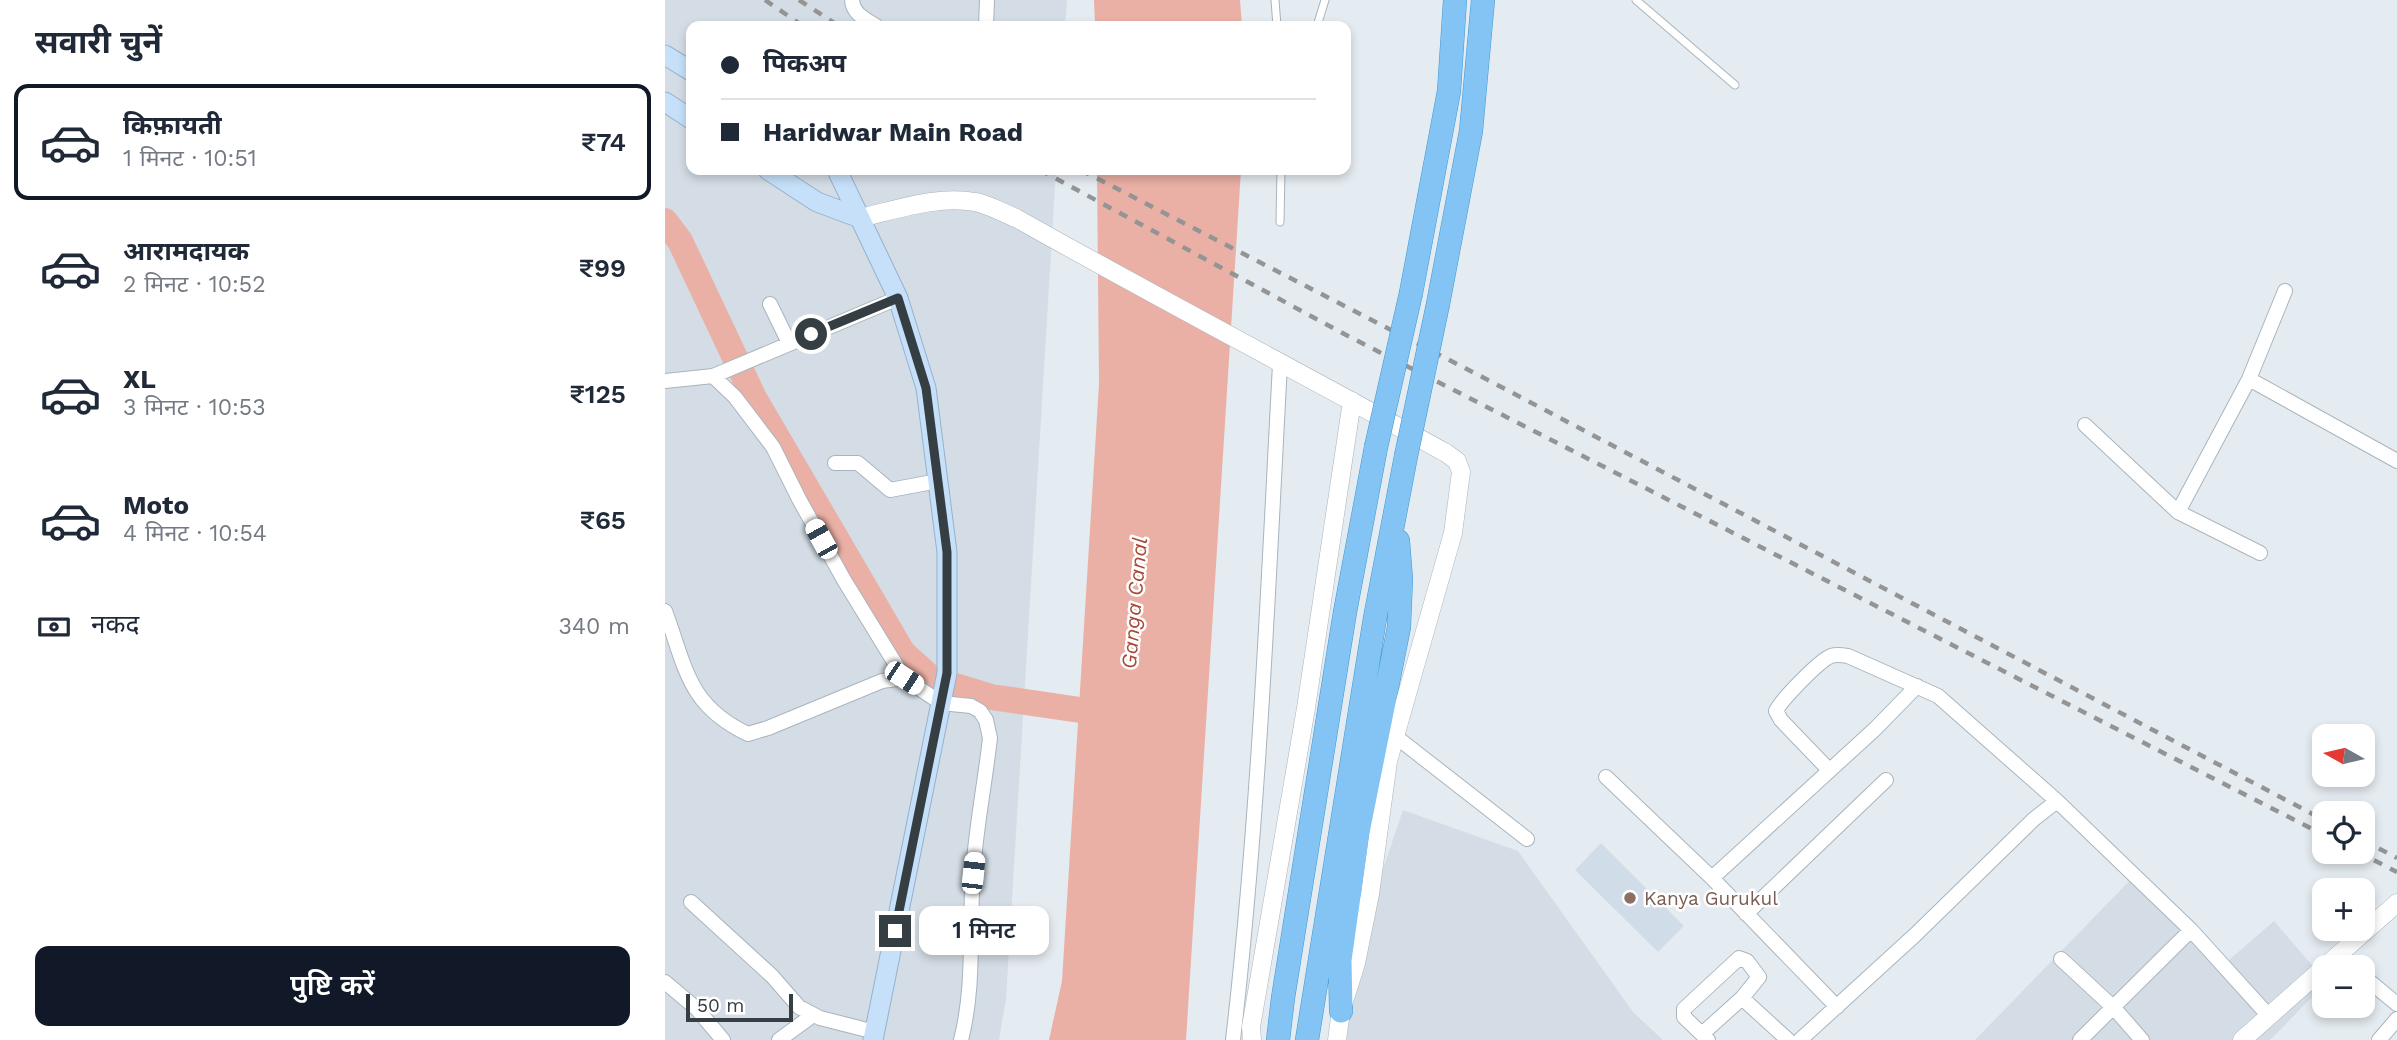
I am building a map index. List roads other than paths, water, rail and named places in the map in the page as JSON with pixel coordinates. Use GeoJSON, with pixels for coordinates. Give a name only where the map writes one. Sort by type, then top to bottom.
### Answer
{"type":"FeatureCollection","features":[{"type":"Feature","properties":{"kind":"highway"},"geometry":{"type":"LineString","coordinates":[[1278,1040],[1345,611],[1376,447],[1411,293],[1449,92],[1455,0]]}},
{"type":"Feature","properties":{"kind":"highway"},"geometry":{"type":"LineString","coordinates":[[1307,1040],[1375,618],[1471,131],[1483,0]]}},
{"type":"Feature","properties":{"kind":"highway"},"geometry":{"type":"LineString","coordinates":[[1342,1011],[1340,960],[1357,844],[1399,627],[1401,579],[1395,510]]}},
{"type":"Feature","properties":{"kind":"main road"},"geometry":{"type":"LineString","coordinates":[[665,55],[686,68]]}},
{"type":"Feature","properties":{"kind":"main road"},"geometry":{"type":"LineString","coordinates":[[665,102],[686,116]]}},
{"type":"Feature","properties":{"kind":"main road"},"geometry":{"type":"LineString","coordinates":[[776,175],[817,202],[860,218]]}},
{"type":"Feature","properties":{"kind":"main road"},"geometry":{"type":"LineString","coordinates":[[839,175],[898,298],[926,388],[947,552],[947,673],[874,1036]]}},
{"type":"Feature","properties":{"kind":"street"},"geometry":{"type":"LineString","coordinates":[[852,0],[853,9],[868,21]]}},
{"type":"Feature","properties":{"kind":"street"},"geometry":{"type":"LineString","coordinates":[[986,21],[988,0]]}},
{"type":"Feature","properties":{"kind":"street"},"geometry":{"type":"LineString","coordinates":[[860,218],[939,201],[977,202],[1016,218],[1457,461],[1461,472],[1453,533],[1388,761],[1370,894],[1336,1040]]}},
{"type":"Feature","properties":{"kind":"street"},"geometry":{"type":"LineString","coordinates":[[2178,512],[2249,379],[2285,291]]}},
{"type":"Feature","properties":{"kind":"street"},"geometry":{"type":"LineString","coordinates":[[665,381],[713,376],[898,298]]}},
{"type":"Feature","properties":{"kind":"street"},"geometry":{"type":"LineString","coordinates":[[770,304],[789,343]]}},
{"type":"Feature","properties":{"kind":"street"},"geometry":{"type":"LineString","coordinates":[[1233,1040],[1241,969],[1266,638],[1274,360]]}},
{"type":"Feature","properties":{"kind":"street"},"geometry":{"type":"LineString","coordinates":[[713,376],[735,397],[773,447],[838,568],[904,678],[942,699],[971,706],[980,711],[986,720],[990,738],[973,873],[969,941],[970,990],[961,1040]]}},
{"type":"Feature","properties":{"kind":"street"},"geometry":{"type":"LineString","coordinates":[[2249,379],[2397,461]]}},
{"type":"Feature","properties":{"kind":"street"},"geometry":{"type":"LineString","coordinates":[[1252,1040],[1251,1027],[1306,708],[1352,401]]}},
{"type":"Feature","properties":{"kind":"street"},"geometry":{"type":"LineString","coordinates":[[2085,425],[2178,512],[2260,552]]}},
{"type":"Feature","properties":{"kind":"street"},"geometry":{"type":"LineString","coordinates":[[835,463],[858,463],[890,490],[938,481]]}},
{"type":"Feature","properties":{"kind":"street"},"geometry":{"type":"LineString","coordinates":[[665,611],[680,659],[696,693],[718,715],[748,734],[883,681],[904,678]]}},
{"type":"Feature","properties":{"kind":"street"},"geometry":{"type":"LineString","coordinates":[[1829,770],[1777,715],[1778,706],[1827,658],[1840,655],[1883,670],[1938,696],[2057,801],[2191,930],[2268,1015]]}},
{"type":"Feature","properties":{"kind":"street"},"geometry":{"type":"LineString","coordinates":[[1712,878],[1917,687]]}},
{"type":"Feature","properties":{"kind":"street"},"geometry":{"type":"LineString","coordinates":[[1395,736],[1527,839]]}},
{"type":"Feature","properties":{"kind":"street"},"geometry":{"type":"LineString","coordinates":[[1606,777],[1712,878],[1837,1007]]}},
{"type":"Feature","properties":{"kind":"street"},"geometry":{"type":"LineString","coordinates":[[1746,914],[1886,780]]}},
{"type":"Feature","properties":{"kind":"street"},"geometry":{"type":"LineString","coordinates":[[1800,1040],[2057,801]]}},
{"type":"Feature","properties":{"kind":"street"},"geometry":{"type":"LineString","coordinates":[[691,902],[772,976],[799,1007],[813,1016],[874,1036]]}},
{"type":"Feature","properties":{"kind":"street"},"geometry":{"type":"LineString","coordinates":[[2337,955],[2397,903]]}},
{"type":"Feature","properties":{"kind":"street"},"geometry":{"type":"LineString","coordinates":[[2080,1040],[2191,930]]}},
{"type":"Feature","properties":{"kind":"street"},"geometry":{"type":"LineString","coordinates":[[1741,958],[1747,961],[1759,977],[1742,998],[1705,1037],[1684,1017],[1684,1009],[1741,958]]}},
{"type":"Feature","properties":{"kind":"street"},"geometry":{"type":"LineString","coordinates":[[2061,959],[2114,1008],[2142,1040]]}},
{"type":"Feature","properties":{"kind":"street"},"geometry":{"type":"LineString","coordinates":[[2242,1040],[2312,977]]}},
{"type":"Feature","properties":{"kind":"street"},"geometry":{"type":"LineString","coordinates":[[665,982],[697,1009],[723,1040]]}},
{"type":"Feature","properties":{"kind":"street"},"geometry":{"type":"LineString","coordinates":[[2375,986],[2397,1004]]}},
{"type":"Feature","properties":{"kind":"street"},"geometry":{"type":"LineString","coordinates":[[1742,998],[1788,1040]]}},
{"type":"Feature","properties":{"kind":"street"},"geometry":{"type":"LineString","coordinates":[[779,1040],[813,1016]]}},
{"type":"Feature","properties":{"kind":"street"},"geometry":{"type":"LineString","coordinates":[[2379,1040],[2397,1019]]}},
{"type":"Feature","properties":{"kind":"lane"},"geometry":{"type":"LineString","coordinates":[[1275,0],[1277,21]]}},
{"type":"Feature","properties":{"kind":"lane"},"geometry":{"type":"LineString","coordinates":[[1319,21],[1325,0]]}},
{"type":"Feature","properties":{"kind":"lane"},"geometry":{"type":"LineString","coordinates":[[1636,0],[1735,85]]}},
{"type":"Feature","properties":{"kind":"lane"},"geometry":{"type":"LineString","coordinates":[[1280,222],[1281,175]]}},
{"type":"Feature","properties":{"kind":"water"},"geometry":{"type":"Polygon","coordinates":[[[1094,0],[1240,0],[1242,21],[1095,21],[1094,0]]]}},
{"type":"Feature","properties":{"kind":"water","name":"Ganga Canal"},"geometry":{"type":"Polygon","coordinates":[[[1097,175],[1241,175],[1186,1040],[1049,1040],[1062,981],[1099,384],[1097,175]]]}},
{"type":"Feature","properties":{"kind":"waterway"},"geometry":{"type":"LineString","coordinates":[[665,221],[680,241],[754,398],[903,653],[932,679],[991,697],[1114,715]]}},
{"type":"Feature","properties":{"kind":"railway"},"geometry":{"type":"LineString","coordinates":[[765,0],[796,21]]}},
{"type":"Feature","properties":{"kind":"railway"},"geometry":{"type":"LineString","coordinates":[[799,0],[831,21]]}},
{"type":"Feature","properties":{"kind":"railway"},"geometry":{"type":"LineString","coordinates":[[1049,175],[1348,336],[2312,829]]}},
{"type":"Feature","properties":{"kind":"railway"},"geometry":{"type":"LineString","coordinates":[[1091,175],[1488,380],[2312,814]]}},
{"type":"Feature","properties":{"kind":"railway"},"geometry":{"type":"LineString","coordinates":[[2375,846],[2397,858]]}},
{"type":"Feature","properties":{"kind":"railway"},"geometry":{"type":"LineString","coordinates":[[2375,861],[2397,872]]}},
{"type":"Feature","properties":{"kind":"place","name":"Kanya Gurukul"},"geometry":{"type":"Point","coordinates":[1630,898]}}]}
